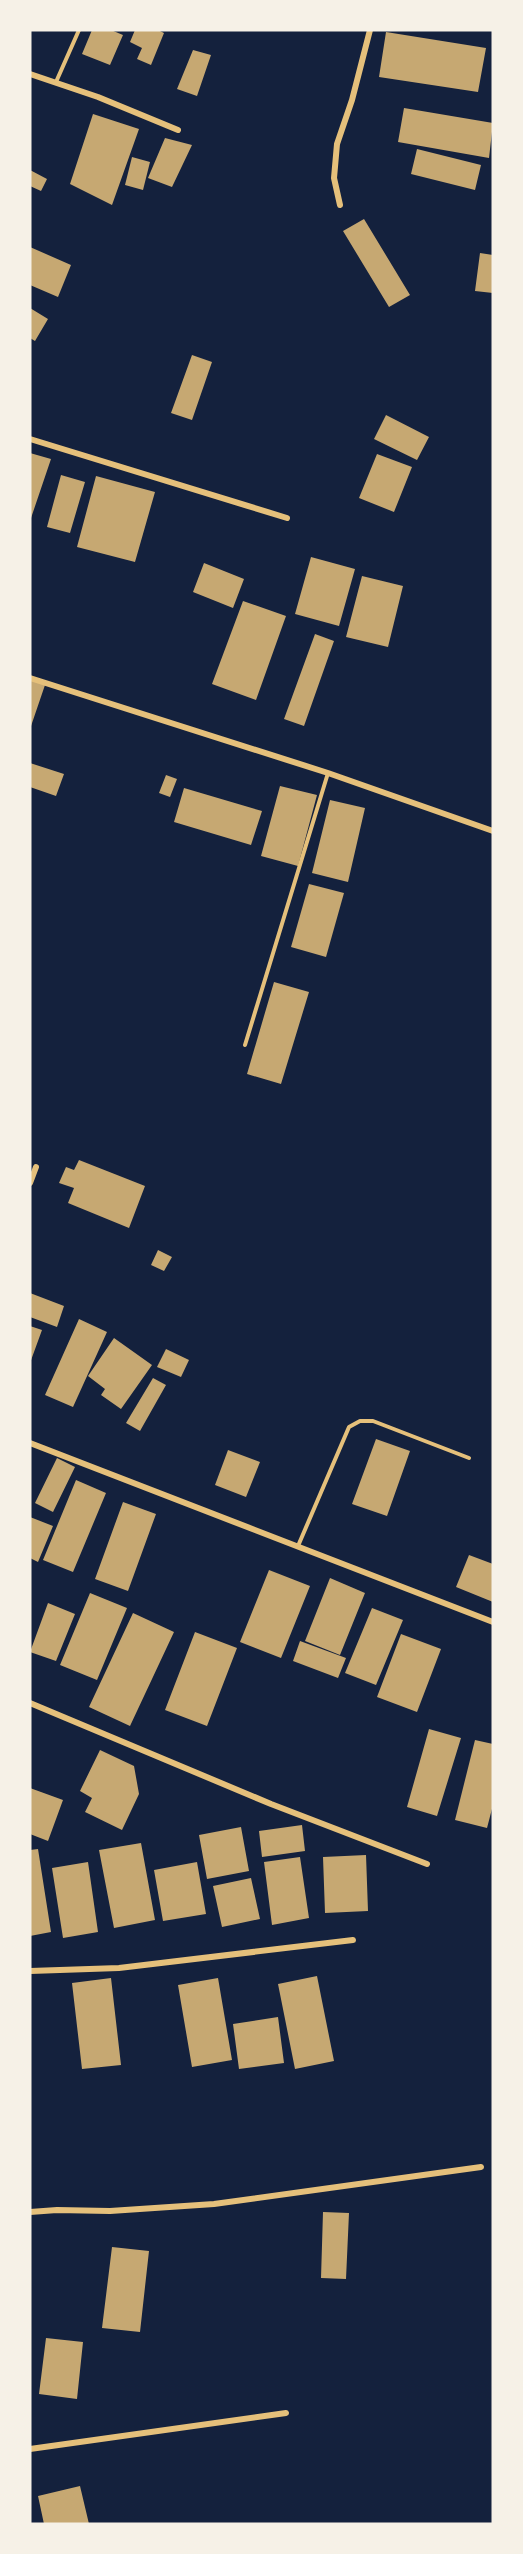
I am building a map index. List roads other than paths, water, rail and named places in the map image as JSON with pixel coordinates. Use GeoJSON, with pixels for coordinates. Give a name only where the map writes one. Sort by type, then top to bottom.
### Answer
{"type":"FeatureCollection","features":[{"type":"Feature","properties":{"kind":"street"},"geometry":{"type":"LineString","coordinates":[[340,205],[334,178],[337,144],[352,100],[370,30]]}},
{"type":"Feature","properties":{"kind":"street"},"geometry":{"type":"LineString","coordinates":[[30,74],[178,130]]}},
{"type":"Feature","properties":{"kind":"street"},"geometry":{"type":"LineString","coordinates":[[30,439],[287,518]]}},
{"type":"Feature","properties":{"kind":"street"},"geometry":{"type":"LineString","coordinates":[[30,678],[328,773],[493,831]]}},
{"type":"Feature","properties":{"kind":"street"},"geometry":{"type":"LineString","coordinates":[[30,1183],[36,1167]]}},
{"type":"Feature","properties":{"kind":"street"},"geometry":{"type":"LineString","coordinates":[[30,1443],[493,1622]]}},
{"type":"Feature","properties":{"kind":"street"},"geometry":{"type":"LineString","coordinates":[[30,1702],[271,1804],[427,1864]]}},
{"type":"Feature","properties":{"kind":"street"},"geometry":{"type":"LineString","coordinates":[[30,1971],[119,1968],[352,1940]]}},
{"type":"Feature","properties":{"kind":"street"},"geometry":{"type":"LineString","coordinates":[[30,2212],[110,2211],[214,2204],[481,2167]]}},
{"type":"Feature","properties":{"kind":"street"},"geometry":{"type":"LineString","coordinates":[[30,2449],[286,2413]]}},
{"type":"Feature","properties":{"kind":"lane"},"geometry":{"type":"LineString","coordinates":[[56,82],[78,30]]}},
{"type":"Feature","properties":{"kind":"lane"},"geometry":{"type":"LineString","coordinates":[[245,1045],[328,773]]}},
{"type":"Feature","properties":{"kind":"lane"},"geometry":{"type":"LineString","coordinates":[[298,1546],[349,1427],[360,1421],[373,1421],[469,1458]]}}]}
